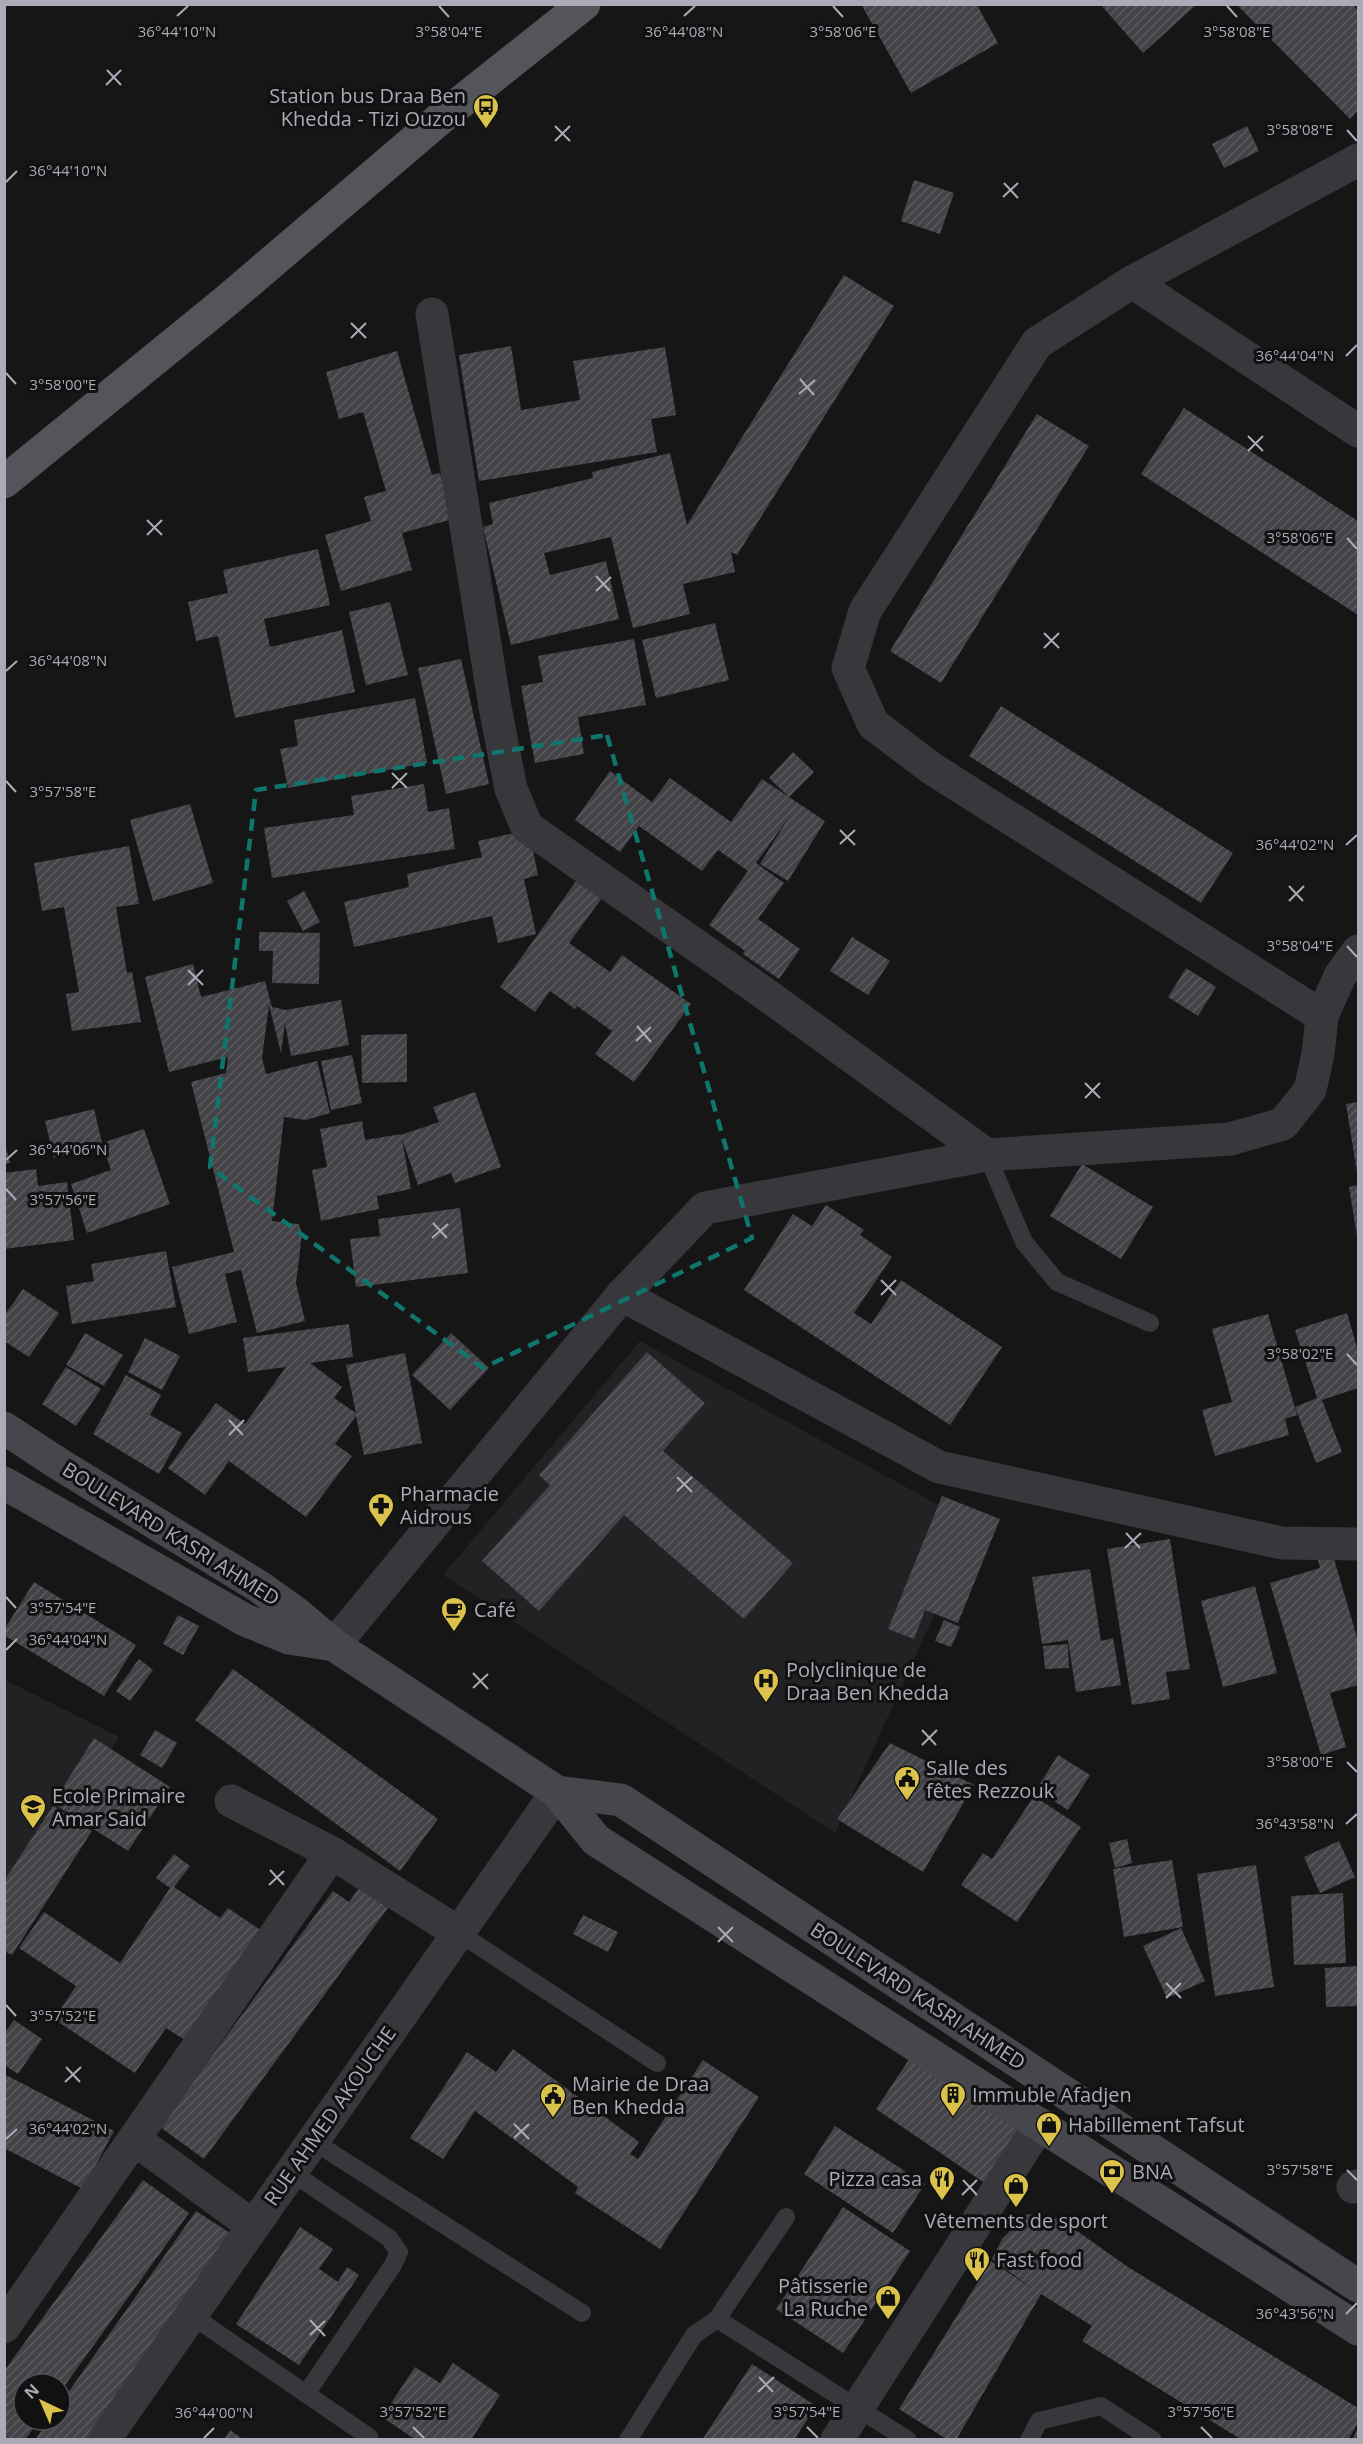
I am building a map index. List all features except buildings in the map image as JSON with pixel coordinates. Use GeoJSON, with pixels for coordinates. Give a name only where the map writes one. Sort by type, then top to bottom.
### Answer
{"type":"FeatureCollection","features":[{"type":"Feature","properties":{"kind":"main road"},"geometry":{"type":"LineString","coordinates":[[4,482],[225,302],[434,124],[584,4]]}},
{"type":"Feature","properties":{"kind":"main road","name":"BOULEVARD KASRI AHMED"},"geometry":{"type":"LineString","coordinates":[[4,1428],[258,1586],[296,1613],[334,1646],[557,1792],[596,1840],[1359,2329]]}},
{"type":"Feature","properties":{"kind":"main road","name":"BOULEVARD KASRI AHMED"},"geometry":{"type":"LineString","coordinates":[[4,1483],[245,1620],[289,1638],[334,1646]]}},
{"type":"Feature","properties":{"kind":"main road","name":"BOULEVARD KASRI AHMED"},"geometry":{"type":"LineString","coordinates":[[557,1792],[621,1800],[1359,2286]]}},
{"type":"Feature","properties":{"kind":"street"},"geometry":{"type":"LineString","coordinates":[[1322,1016],[931,768],[873,724],[848,668],[865,611],[1037,343],[1132,282],[1359,160]]}},
{"type":"Feature","properties":{"kind":"street"},"geometry":{"type":"LineString","coordinates":[[1132,282],[1359,432]]}},
{"type":"Feature","properties":{"kind":"street"},"geometry":{"type":"LineString","coordinates":[[432,314],[495,707],[511,789],[527,827],[764,993],[987,1155]]}},
{"type":"Feature","properties":{"kind":"street"},"geometry":{"type":"LineString","coordinates":[[334,1646],[622,1295],[705,1208],[987,1155],[1230,1139],[1283,1124],[1310,1090],[1318,1054],[1322,1016],[1340,976],[1359,951]]}},
{"type":"Feature","properties":{"kind":"street"},"geometry":{"type":"LineString","coordinates":[[622,1295],[939,1467],[1282,1543],[1359,1544]]}},
{"type":"Feature","properties":{"kind":"street","name":"RUE AHMED AKOUCHE"},"geometry":{"type":"LineString","coordinates":[[104,2439],[557,1792]]}},
{"type":"Feature","properties":{"kind":"street"},"geometry":{"type":"LineString","coordinates":[[231,1801],[332,1853],[459,1933]]}},
{"type":"Feature","properties":{"kind":"street"},"geometry":{"type":"LineString","coordinates":[[4,2327],[332,1853]]}},
{"type":"Feature","properties":{"kind":"street"},"geometry":{"type":"LineString","coordinates":[[837,2439],[1040,2124]]}},
{"type":"Feature","properties":{"kind":"street"},"geometry":{"type":"LineString","coordinates":[[134,2139],[253,2226]]}},
{"type":"Feature","properties":{"kind":"lane"},"geometry":{"type":"LineString","coordinates":[[987,1155],[1024,1242],[1057,1282],[1150,1323]]}},
{"type":"Feature","properties":{"kind":"lane"},"geometry":{"type":"LineString","coordinates":[[459,1933],[657,2063]]}},
{"type":"Feature","properties":{"kind":"lane"},"geometry":{"type":"LineString","coordinates":[[313,2141],[582,2313]]}},
{"type":"Feature","properties":{"kind":"lane"},"geometry":{"type":"LineString","coordinates":[[291,2172],[389,2238],[399,2252],[393,2265],[306,2394]]}},
{"type":"Feature","properties":{"kind":"lane"},"geometry":{"type":"LineString","coordinates":[[628,2439],[694,2335],[717,2319],[786,2217]]}},
{"type":"Feature","properties":{"kind":"lane"},"geometry":{"type":"LineString","coordinates":[[191,2315],[369,2437]]}},
{"type":"Feature","properties":{"kind":"lane"},"geometry":{"type":"LineString","coordinates":[[717,2319],[908,2439]]}},
{"type":"Feature","properties":{"kind":"lane"},"geometry":{"type":"LineString","coordinates":[[1029,2439],[1039,2421],[1101,2406],[1153,2439]]}},
{"type":"Feature","properties":{"kind":"highlighted area"},"geometry":{"type":"Polygon","coordinates":[[[607,735],[752,1238],[483,1368],[210,1167],[256,790],[607,735]]]}},
{"type":"Feature","properties":{"kind":"shaded area","name":"Polyclinique de Draa Ben Khedda"},"geometry":{"type":"Polygon","coordinates":[[[640,1341],[975,1525],[835,1833],[443,1575],[640,1341]]]}},
{"type":"Feature","properties":{"kind":"shaded area","name":"Ecole Primaire Amar Said"},"geometry":{"type":"Polygon","coordinates":[[[5,1680],[119,1737],[5,1922],[5,1680]]]}},
{"type":"Feature","properties":{"kind":"place","name":"Station bus Draa Ben Khedda - Tizi Ouzou"},"geometry":{"type":"Point","coordinates":[486,130]}},
{"type":"Feature","properties":{"kind":"place","name":"Pharmacie Aidrous"},"geometry":{"type":"Point","coordinates":[381,1529]}},
{"type":"Feature","properties":{"kind":"place","name":"Café"},"geometry":{"type":"Point","coordinates":[454,1633]}},
{"type":"Feature","properties":{"kind":"place","name":"Polyclinique de Draa Ben Khedda"},"geometry":{"type":"Point","coordinates":[766,1704]}},
{"type":"Feature","properties":{"kind":"place","name":"Salle des fêtes Rezzouk"},"geometry":{"type":"Point","coordinates":[907,1802]}},
{"type":"Feature","properties":{"kind":"place","name":"Ecole Primaire Amar Said"},"geometry":{"type":"Point","coordinates":[33,1830]}},
{"type":"Feature","properties":{"kind":"place","name":"Immuble Afadjen"},"geometry":{"type":"Point","coordinates":[953,2118]}},
{"type":"Feature","properties":{"kind":"place","name":"Mairie de Draa Ben Khedda"},"geometry":{"type":"Point","coordinates":[553,2119]}},
{"type":"Feature","properties":{"kind":"place","name":"Habillement Tafsut"},"geometry":{"type":"Point","coordinates":[1049,2148]}},
{"type":"Feature","properties":{"kind":"place","name":"BNA"},"geometry":{"type":"Point","coordinates":[1112,2195]}},
{"type":"Feature","properties":{"kind":"place","name":"Pizza casa"},"geometry":{"type":"Point","coordinates":[942,2202]}},
{"type":"Feature","properties":{"kind":"place","name":"Vêtements de sport"},"geometry":{"type":"Point","coordinates":[1016,2209]}},
{"type":"Feature","properties":{"kind":"place","name":"Fast food"},"geometry":{"type":"Point","coordinates":[977,2283]}},
{"type":"Feature","properties":{"kind":"place","name":"Pâtisserie La Ruche"},"geometry":{"type":"Point","coordinates":[888,2321]}}]}
